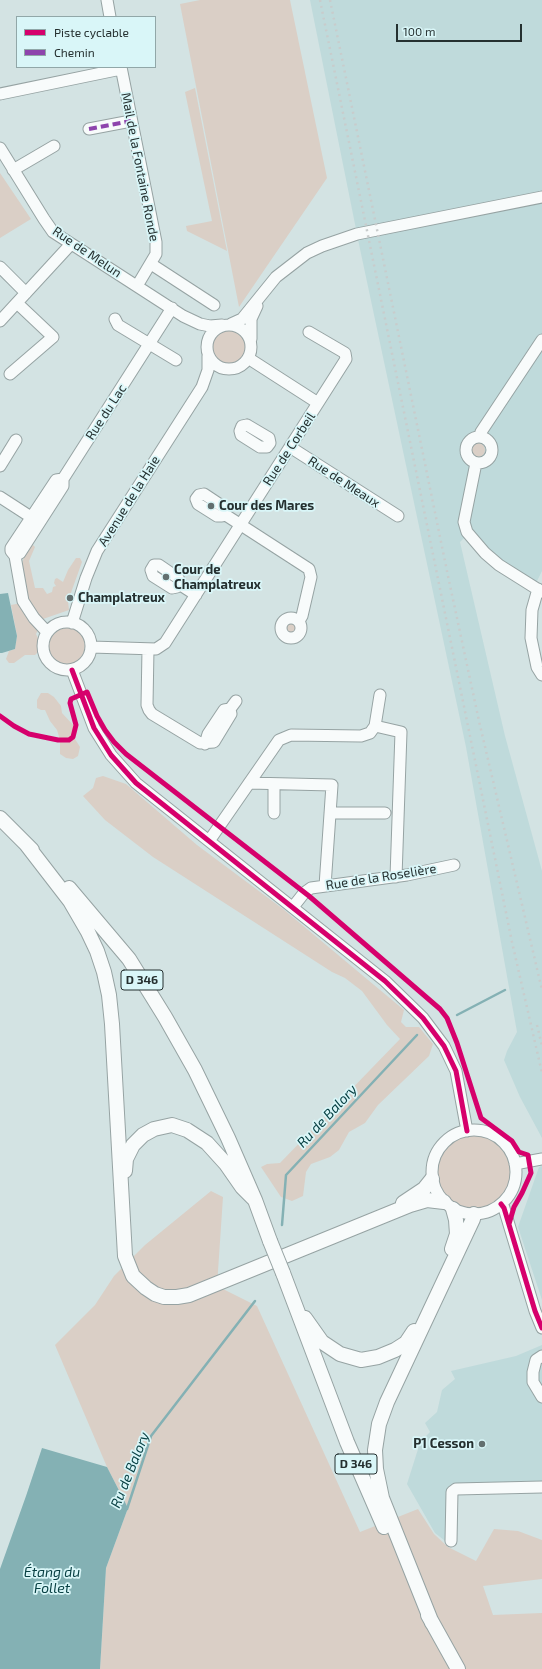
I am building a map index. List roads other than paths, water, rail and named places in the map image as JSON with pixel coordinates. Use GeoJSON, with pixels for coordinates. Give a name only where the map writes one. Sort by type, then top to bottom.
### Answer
{"type":"FeatureCollection","features":[{"type":"Feature","properties":{"kind":"main road","name":"D 346"},"geometry":{"type":"LineString","coordinates":[[0,818],[75,893],[128,959],[165,1016],[195,1070],[255,1200],[294,1300],[312,1353],[353,1456],[386,1532],[432,1623],[458,1669]]}},
{"type":"Feature","properties":{"kind":"main road"},"geometry":{"type":"LineString","coordinates":[[26,844],[70,901],[88,932],[97,951],[104,972],[109,995],[112,1024],[126,1256],[133,1276],[146,1288],[154,1294],[164,1297],[189,1295],[410,1205],[427,1200],[449,1205],[456,1220],[457,1234],[450,1259],[416,1328],[406,1342],[395,1350],[378,1357],[361,1360],[340,1354],[322,1342],[294,1300]]}},
{"type":"Feature","properties":{"kind":"main road"},"geometry":{"type":"LineString","coordinates":[[255,1200],[242,1187],[217,1154],[199,1137],[187,1130],[172,1126],[154,1129],[143,1135],[133,1145],[126,1159],[125,1176],[129,1246],[134,1266],[138,1273],[144,1280],[155,1288],[163,1291],[184,1291],[197,1288],[407,1201],[424,1189],[432,1179]]}},
{"type":"Feature","properties":{"kind":"main road"},"geometry":{"type":"LineString","coordinates":[[432,1623],[382,1498],[376,1469],[375,1450],[379,1424],[387,1402],[474,1219],[474,1214]]}},
{"type":"Feature","properties":{"kind":"street"},"geometry":{"type":"LineString","coordinates":[[107,0],[110,16]]}},
{"type":"Feature","properties":{"kind":"street"},"geometry":{"type":"LineString","coordinates":[[0,94],[121,68]]}},
{"type":"Feature","properties":{"kind":"street","name":"Mail de la Fontaine Ronde"},"geometry":{"type":"LineString","coordinates":[[121,68],[156,242],[156,254],[137,286]]}},
{"type":"Feature","properties":{"kind":"street"},"geometry":{"type":"LineString","coordinates":[[89,129],[131,120]]}},
{"type":"Feature","properties":{"kind":"street"},"geometry":{"type":"LineString","coordinates":[[13,170],[54,146]]}},
{"type":"Feature","properties":{"kind":"street","name":"Rue de Melun"},"geometry":{"type":"LineString","coordinates":[[0,148],[53,232],[183,316],[202,334],[207,353]]}},
{"type":"Feature","properties":{"kind":"street"},"geometry":{"type":"LineString","coordinates":[[276,277],[257,305],[251,319],[251,345],[248,358],[239,367],[226,369],[215,365],[207,353],[208,338],[211,332],[242,319],[276,277],[308,253],[338,239],[357,234],[542,197]]}},
{"type":"Feature","properties":{"kind":"street"},"geometry":{"type":"LineString","coordinates":[[0,322],[71,244]]}},
{"type":"Feature","properties":{"kind":"street"},"geometry":{"type":"LineString","coordinates":[[151,264],[214,305]]}},
{"type":"Feature","properties":{"kind":"street"},"geometry":{"type":"LineString","coordinates":[[0,267],[26,293]]}},
{"type":"Feature","properties":{"kind":"street"},"geometry":{"type":"LineString","coordinates":[[10,374],[53,337],[17,303]]}},
{"type":"Feature","properties":{"kind":"street","name":"Rue du Lac"},"geometry":{"type":"LineString","coordinates":[[47,632],[34,618],[23,601],[14,556],[20,553],[35,520],[63,486],[63,479],[172,308]]}},
{"type":"Feature","properties":{"kind":"street","name":"Rue de Melun"},"geometry":{"type":"LineString","coordinates":[[183,316],[200,324],[210,326],[227,325]]}},
{"type":"Feature","properties":{"kind":"street"},"geometry":{"type":"LineString","coordinates":[[115,319],[118,326],[176,360]]}},
{"type":"Feature","properties":{"kind":"street"},"geometry":{"type":"LineString","coordinates":[[227,325],[238,326],[247,334],[251,345]]}},
{"type":"Feature","properties":{"kind":"street"},"geometry":{"type":"LineString","coordinates":[[309,332],[345,353],[346,359],[318,403]]}},
{"type":"Feature","properties":{"kind":"street"},"geometry":{"type":"LineString","coordinates":[[480,437],[486,425],[542,340]]}},
{"type":"Feature","properties":{"kind":"street","name":"Avenue de la Haie"},"geometry":{"type":"LineString","coordinates":[[72,623],[86,578],[97,551],[202,387],[208,370],[207,353]]}},
{"type":"Feature","properties":{"kind":"street","name":"Rue de Corbeil"},"geometry":{"type":"LineString","coordinates":[[91,647],[156,649],[165,643],[318,403],[248,358]]}},
{"type":"Feature","properties":{"kind":"street","name":"Avenue de la Haie"},"geometry":{"type":"LineString","coordinates":[[202,387],[226,369]]}},
{"type":"Feature","properties":{"kind":"street"},"geometry":{"type":"LineString","coordinates":[[480,437],[487,440],[492,451],[489,459],[485,462],[476,463],[467,456],[466,448],[469,441],[480,437]]}},
{"type":"Feature","properties":{"kind":"street"},"geometry":{"type":"LineString","coordinates":[[0,466],[16,440]]}},
{"type":"Feature","properties":{"kind":"street","name":"Rue de Meaux"},"geometry":{"type":"LineString","coordinates":[[268,445],[288,451],[398,516]]}},
{"type":"Feature","properties":{"kind":"street"},"geometry":{"type":"LineString","coordinates":[[476,463],[464,522],[467,532],[485,553],[511,573],[540,591],[532,610],[531,638],[537,667],[542,675]]}},
{"type":"Feature","properties":{"kind":"street"},"geometry":{"type":"LineString","coordinates":[[0,496],[35,520]]}},
{"type":"Feature","properties":{"kind":"street"},"geometry":{"type":"LineString","coordinates":[[224,514],[309,568],[311,577],[302,616],[299,621]]}},
{"type":"Feature","properties":{"kind":"street"},"geometry":{"type":"LineString","coordinates":[[179,584],[196,595]]}},
{"type":"Feature","properties":{"kind":"street"},"geometry":{"type":"LineString","coordinates":[[67,622],[72,623],[84,629],[90,640],[91,647],[89,655],[86,662],[80,667],[72,670],[59,669],[48,661],[43,650],[44,637],[47,632],[56,625],[67,622]]}},
{"type":"Feature","properties":{"kind":"street"},"geometry":{"type":"LineString","coordinates":[[148,649],[147,704],[152,714],[200,743],[205,744],[214,742],[231,714],[233,705]]}},
{"type":"Feature","properties":{"kind":"street"},"geometry":{"type":"LineString","coordinates":[[72,670],[94,728],[111,755],[136,783],[293,906],[385,981],[423,1018],[444,1046],[456,1071],[467,1131]]}},
{"type":"Feature","properties":{"kind":"street"},"geometry":{"type":"LineString","coordinates":[[209,841],[279,740],[291,735],[361,736],[370,733],[375,726],[380,695]]}},
{"type":"Feature","properties":{"kind":"street"},"geometry":{"type":"LineString","coordinates":[[375,726],[401,732],[396,877]]}},
{"type":"Feature","properties":{"kind":"street"},"geometry":{"type":"LineString","coordinates":[[249,783],[332,785],[325,886]]}},
{"type":"Feature","properties":{"kind":"street"},"geometry":{"type":"LineString","coordinates":[[274,784],[274,813]]}},
{"type":"Feature","properties":{"kind":"street"},"geometry":{"type":"LineString","coordinates":[[330,813],[385,813]]}},
{"type":"Feature","properties":{"kind":"street","name":"Rue de la Roselière"},"geometry":{"type":"LineString","coordinates":[[293,906],[304,892],[312,888],[396,877],[454,865]]}},
{"type":"Feature","properties":{"kind":"street"},"geometry":{"type":"LineString","coordinates":[[480,1130],[492,1134],[503,1142],[511,1152],[515,1164],[516,1175],[508,1196],[501,1204],[488,1211],[474,1214],[463,1213],[449,1205],[436,1192],[432,1179],[432,1166],[434,1159],[436,1153],[444,1142],[454,1135],[467,1131],[480,1130]]}},
{"type":"Feature","properties":{"kind":"street"},"geometry":{"type":"LineString","coordinates":[[515,1164],[542,1159]]}},
{"type":"Feature","properties":{"kind":"street"},"geometry":{"type":"LineString","coordinates":[[501,1204],[504,1208],[535,1311],[542,1328]]}},
{"type":"Feature","properties":{"kind":"street"},"geometry":{"type":"LineString","coordinates":[[542,1356],[536,1360],[533,1372],[534,1382],[542,1397]]}},
{"type":"Feature","properties":{"kind":"street"},"geometry":{"type":"LineString","coordinates":[[451,1541],[452,1492],[456,1489],[542,1487]]}},
{"type":"Feature","properties":{"kind":"water"},"geometry":{"type":"Polygon","coordinates":[[[8,593],[17,636],[15,649],[0,653],[0,594],[8,593]]]}},
{"type":"Feature","properties":{"kind":"water","name":"Étang du Follet"},"geometry":{"type":"Polygon","coordinates":[[[42,1448],[107,1467],[128,1508],[106,1568],[100,1669],[0,1669],[0,1569],[42,1448]]]}},
{"type":"Feature","properties":{"kind":"waterway","name":"Ru de Balory"},"geometry":{"type":"LineString","coordinates":[[457,1015],[505,990]]}},
{"type":"Feature","properties":{"kind":"waterway","name":"Ru de Balory"},"geometry":{"type":"LineString","coordinates":[[282,1225],[286,1175],[417,1035]]}},
{"type":"Feature","properties":{"kind":"waterway","name":"Ru de Balory"},"geometry":{"type":"LineString","coordinates":[[127,1509],[151,1436],[255,1301]]}},
{"type":"Feature","properties":{"kind":"railway"},"geometry":{"type":"LineString","coordinates":[[320,0],[512,942],[542,1073]]}},
{"type":"Feature","properties":{"kind":"railway"},"geometry":{"type":"LineString","coordinates":[[330,0],[479,721],[542,990]]}},
{"type":"Feature","properties":{"kind":"railway"},"geometry":{"type":"LineString","coordinates":[[537,1025],[542,1046]]}},
{"type":"Feature","properties":{"kind":"place","name":"Cour des Mares"},"geometry":{"type":"Point","coordinates":[211,506]}},
{"type":"Feature","properties":{"kind":"place","name":"Cour de Champlatreux"},"geometry":{"type":"Point","coordinates":[166,577]}},
{"type":"Feature","properties":{"kind":"place","name":"Champlatreux"},"geometry":{"type":"Point","coordinates":[70,598]}},
{"type":"Feature","properties":{"kind":"place","name":"P1 Cesson"},"geometry":{"type":"Point","coordinates":[482,1444]}}]}
